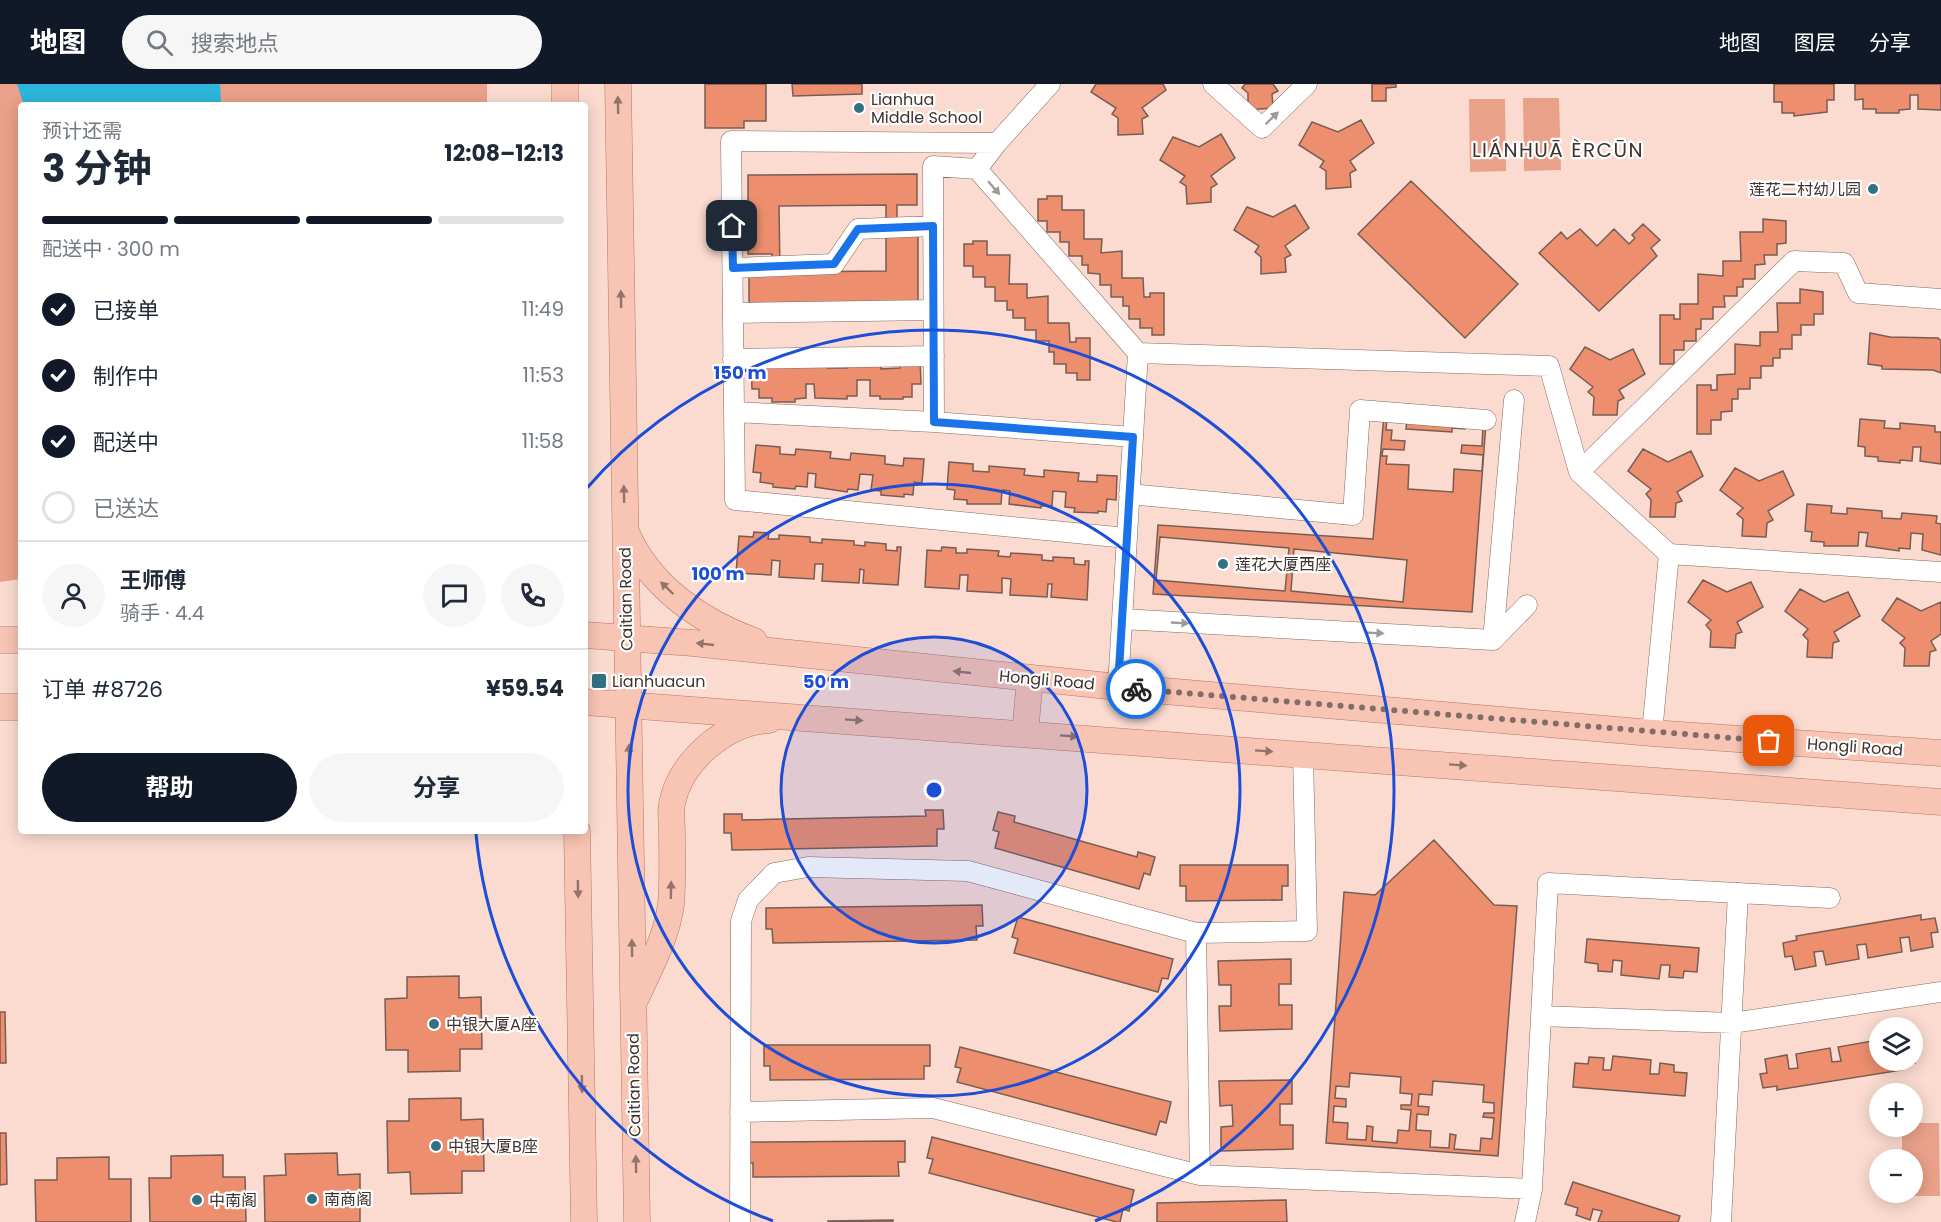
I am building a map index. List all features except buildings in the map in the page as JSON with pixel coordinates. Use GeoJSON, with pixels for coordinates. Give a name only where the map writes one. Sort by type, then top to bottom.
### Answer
{"type":"FeatureCollection","features":[{"type":"Feature","properties":{"kind":"main road"},"geometry":{"type":"LineString","coordinates":[[565,84],[565,102]]}},
{"type":"Feature","properties":{"kind":"main road","name":"Caitian Road"},"geometry":{"type":"LineString","coordinates":[[618,84],[637,1222]]}},
{"type":"Feature","properties":{"kind":"main road"},"geometry":{"type":"LineString","coordinates":[[625,528],[636,551],[656,577],[696,612],[750,640],[813,656]]}},
{"type":"Feature","properties":{"kind":"main road","name":"Hongli Road"},"geometry":{"type":"LineString","coordinates":[[588,635],[627,637],[1118,687],[1652,733],[1941,753]]}},
{"type":"Feature","properties":{"kind":"main road"},"geometry":{"type":"LineString","coordinates":[[0,640],[18,640]]}},
{"type":"Feature","properties":{"kind":"main road"},"geometry":{"type":"LineString","coordinates":[[1025,733],[1030,679]]}},
{"type":"Feature","properties":{"kind":"main road"},"geometry":{"type":"LineString","coordinates":[[588,702],[628,703],[1941,801]]}},
{"type":"Feature","properties":{"kind":"main road"},"geometry":{"type":"LineString","coordinates":[[0,707],[18,707]]}},
{"type":"Feature","properties":{"kind":"main road"},"geometry":{"type":"LineString","coordinates":[[633,1004],[658,949],[670,906],[672,804],[684,774],[699,754],[722,735],[757,720],[825,718]]}},
{"type":"Feature","properties":{"kind":"main road"},"geometry":{"type":"LineString","coordinates":[[577,834],[584,1222]]}},
{"type":"Feature","properties":{"kind":"street"},"geometry":{"type":"LineString","coordinates":[[977,169],[1050,84]]}},
{"type":"Feature","properties":{"kind":"street"},"geometry":{"type":"LineString","coordinates":[[1213,84],[1262,128],[1307,84]]}},
{"type":"Feature","properties":{"kind":"street"},"geometry":{"type":"LineString","coordinates":[[997,143],[731,141],[735,500],[1127,538]]}},
{"type":"Feature","properties":{"kind":"street"},"geometry":{"type":"LineString","coordinates":[[934,422],[933,166],[977,169],[1138,353],[1118,687]]}},
{"type":"Feature","properties":{"kind":"street"},"geometry":{"type":"LineString","coordinates":[[733,268],[834,264],[858,229],[933,226]]}},
{"type":"Feature","properties":{"kind":"street"},"geometry":{"type":"LineString","coordinates":[[1579,472],[1794,261],[1844,263],[1858,293],[1941,299]]}},
{"type":"Feature","properties":{"kind":"street"},"geometry":{"type":"LineString","coordinates":[[733,313],[933,310]]}},
{"type":"Feature","properties":{"kind":"street"},"geometry":{"type":"LineString","coordinates":[[1138,353],[1549,366],[1579,472],[1669,554],[1941,572]]}},
{"type":"Feature","properties":{"kind":"street"},"geometry":{"type":"LineString","coordinates":[[733,359],[934,356]]}},
{"type":"Feature","properties":{"kind":"street"},"geometry":{"type":"LineString","coordinates":[[1493,640],[1514,400]]}},
{"type":"Feature","properties":{"kind":"street"},"geometry":{"type":"LineString","coordinates":[[1129,494],[1353,515],[1360,410],[1486,420]]}},
{"type":"Feature","properties":{"kind":"street"},"geometry":{"type":"LineString","coordinates":[[734,412],[934,422],[1133,437]]}},
{"type":"Feature","properties":{"kind":"street"},"geometry":{"type":"LineString","coordinates":[[1570,439],[1579,472]]}},
{"type":"Feature","properties":{"kind":"street"},"geometry":{"type":"LineString","coordinates":[[1652,733],[1664,632],[1669,554]]}},
{"type":"Feature","properties":{"kind":"street"},"geometry":{"type":"LineString","coordinates":[[1122,619],[1493,640],[1527,605]]}},
{"type":"Feature","properties":{"kind":"street"},"geometry":{"type":"LineString","coordinates":[[741,1222],[741,921],[748,900],[774,873],[808,867],[968,872],[1196,933],[1307,931],[1303,754]]}},
{"type":"Feature","properties":{"kind":"street"},"geometry":{"type":"LineString","coordinates":[[1525,1222],[1532,1189],[1548,883],[1830,898]]}},
{"type":"Feature","properties":{"kind":"street"},"geometry":{"type":"LineString","coordinates":[[1721,1222],[1738,894]]}},
{"type":"Feature","properties":{"kind":"street"},"geometry":{"type":"LineString","coordinates":[[1196,933],[1200,1176]]}},
{"type":"Feature","properties":{"kind":"street"},"geometry":{"type":"LineString","coordinates":[[1541,1016],[1731,1023],[1941,992]]}},
{"type":"Feature","properties":{"kind":"street"},"geometry":{"type":"LineString","coordinates":[[740,1112],[933,1108],[1200,1176],[1532,1189]]}},
{"type":"Feature","properties":{"kind":"shaded area"},"geometry":{"type":"Polygon","coordinates":[[[0,84],[487,84],[487,102],[18,102],[18,579],[0,582],[0,84]]]}},
{"type":"Feature","properties":{"kind":"shaded area"},"geometry":{"type":"Polygon","coordinates":[[[1523,98],[1559,98],[1561,170],[1524,171],[1523,98]]]}},
{"type":"Feature","properties":{"kind":"shaded area"},"geometry":{"type":"Polygon","coordinates":[[[1469,99],[1505,99],[1506,171],[1470,172],[1469,99]]]}},
{"type":"Feature","properties":{"kind":"shaded area"},"geometry":{"type":"Polygon","coordinates":[[[1923,1123],[1939,1123],[1940,1196],[1923,1196],[1923,1149],[1902,1149],[1902,1137],[1923,1137],[1923,1123]]]}},
{"type":"Feature","properties":{"kind":"water"},"geometry":{"type":"Polygon","coordinates":[[[17,84],[220,84],[221,102],[23,102],[17,84]]]}},
{"type":"Feature","properties":{"kind":"way so far"},"geometry":{"type":"LineString","coordinates":[[1136,689],[1769,741]]}},
{"type":"Feature","properties":{"kind":"place","name":"Lianhua Middle School"},"geometry":{"type":"Point","coordinates":[859,108]}},
{"type":"Feature","properties":{"kind":"place","name":"莲花二村幼儿园"},"geometry":{"type":"Point","coordinates":[1873,189]}},
{"type":"Feature","properties":{"kind":"place","name":"莲花大厦西座"},"geometry":{"type":"Point","coordinates":[1223,564]}},
{"type":"Feature","properties":{"kind":"place","name":"Lianhuacun"},"geometry":{"type":"Point","coordinates":[599,681]}},
{"type":"Feature","properties":{"kind":"place","name":"中银大厦A座"},"geometry":{"type":"Point","coordinates":[434,1024]}},
{"type":"Feature","properties":{"kind":"place","name":"中银大厦B座"},"geometry":{"type":"Point","coordinates":[436,1146]}},
{"type":"Feature","properties":{"kind":"place","name":"南商阁"},"geometry":{"type":"Point","coordinates":[312,1199]}},
{"type":"Feature","properties":{"kind":"place","name":"中南阁"},"geometry":{"type":"Point","coordinates":[197,1200]}},
{"type":"Feature","properties":{"kind":"district","name":"LIÁNHUĀ ÈRCŪN"},"geometry":{"type":"Point","coordinates":[1558,150]}},
{"type":"Feature","properties":{"kind":"route"},"geometry":{"type":"LineString","coordinates":[[732,226],[733,268],[834,264],[858,229],[933,226],[934,422],[1133,437],[1118,687],[1136,689]]}}]}
